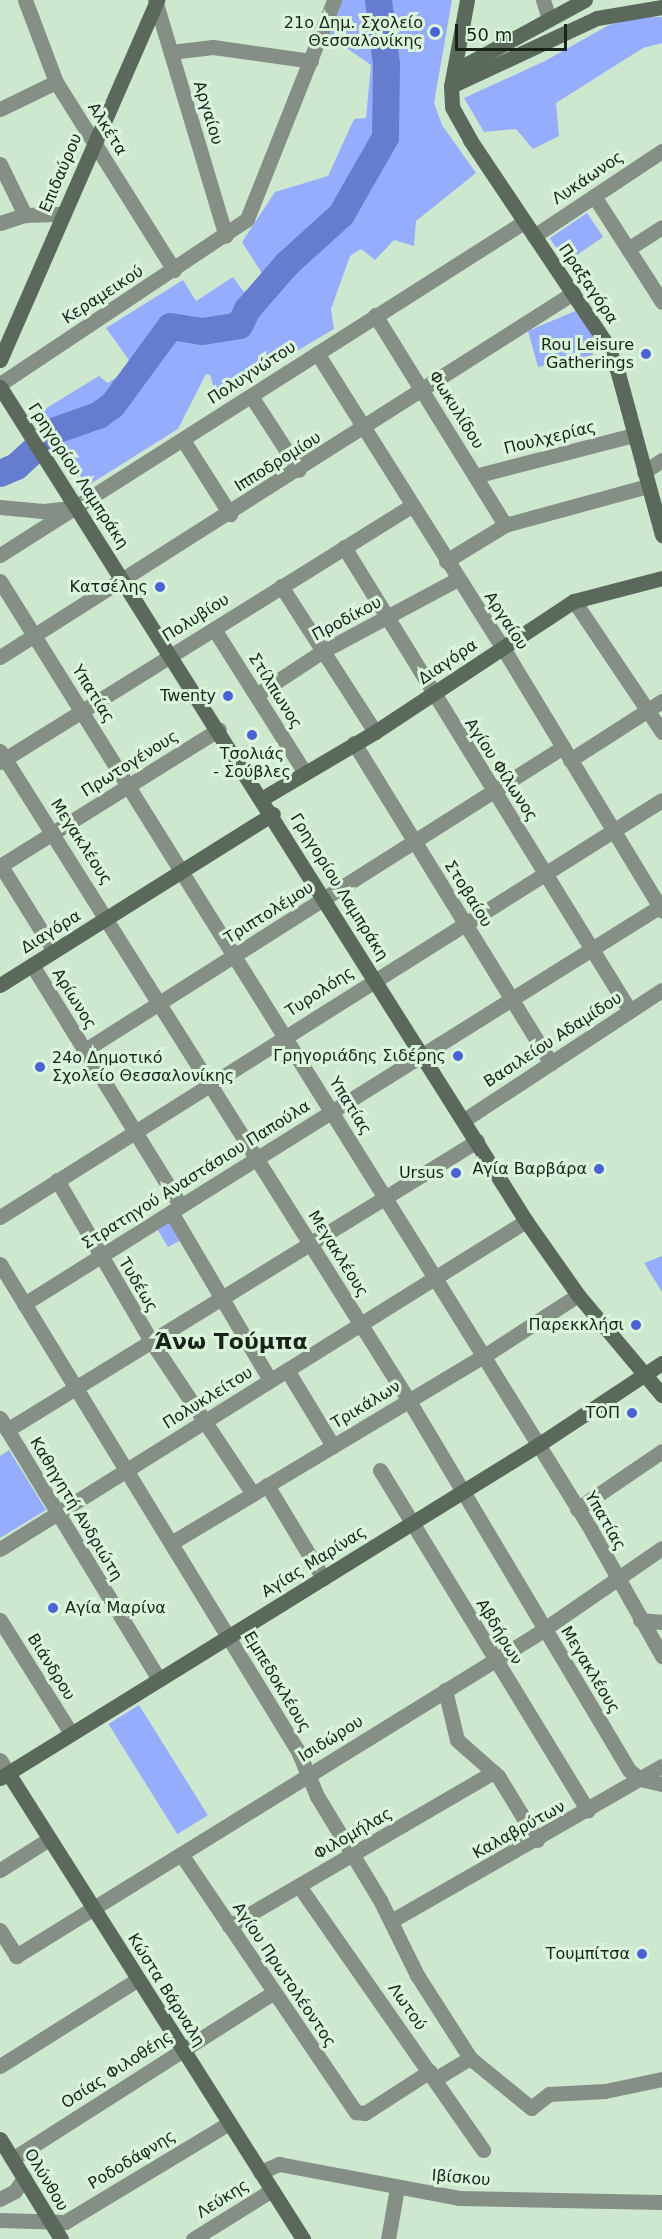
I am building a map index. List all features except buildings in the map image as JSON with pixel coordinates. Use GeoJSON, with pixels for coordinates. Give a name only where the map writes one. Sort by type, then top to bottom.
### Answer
{"type":"FeatureCollection","features":[{"type":"Feature","properties":{"kind":"street","name":"Αλκέτα"},"geometry":{"type":"LineString","coordinates":[[25,0],[56,82],[174,270]]}},
{"type":"Feature","properties":{"kind":"street","name":"Κεραμεικού"},"geometry":{"type":"LineString","coordinates":[[0,385],[226,236],[252,210],[334,0]]}},
{"type":"Feature","properties":{"kind":"street","name":"Πραξαγόρα"},"geometry":{"type":"LineString","coordinates":[[467,0],[452,79],[452,107],[459,122],[611,353],[662,535]]}},
{"type":"Feature","properties":{"kind":"street"},"geometry":{"type":"LineString","coordinates":[[543,0],[549,18]]}},
{"type":"Feature","properties":{"kind":"street"},"geometry":{"type":"LineString","coordinates":[[452,79],[549,18],[585,0]]}},
{"type":"Feature","properties":{"kind":"street","name":"Αργαίου"},"geometry":{"type":"LineString","coordinates":[[156,1],[226,236]]}},
{"type":"Feature","properties":{"kind":"street","name":"Επιδαύρου"},"geometry":{"type":"LineString","coordinates":[[0,360],[156,1]]}},
{"type":"Feature","properties":{"kind":"street"},"geometry":{"type":"LineString","coordinates":[[452,79],[597,18],[662,6]]}},
{"type":"Feature","properties":{"kind":"street"},"geometry":{"type":"LineString","coordinates":[[171,52],[213,47],[311,61]]}},
{"type":"Feature","properties":{"kind":"street"},"geometry":{"type":"LineString","coordinates":[[0,109],[56,82]]}},
{"type":"Feature","properties":{"kind":"street","name":"Λυκάωνος"},"geometry":{"type":"LineString","coordinates":[[534,236],[662,151]]}},
{"type":"Feature","properties":{"kind":"street"},"geometry":{"type":"LineString","coordinates":[[0,164],[25,215]]}},
{"type":"Feature","properties":{"kind":"street"},"geometry":{"type":"LineString","coordinates":[[594,196],[662,302]]}},
{"type":"Feature","properties":{"kind":"street"},"geometry":{"type":"LineString","coordinates":[[0,223],[25,215],[63,214]]}},
{"type":"Feature","properties":{"kind":"street","name":"Πολυγνώτου"},"geometry":{"type":"LineString","coordinates":[[0,555],[524,222]]}},
{"type":"Feature","properties":{"kind":"street"},"geometry":{"type":"LineString","coordinates":[[628,249],[662,227]]}},
{"type":"Feature","properties":{"kind":"street","name":"Ιπποδρομίου"},"geometry":{"type":"LineString","coordinates":[[0,657],[230,514],[573,293]]}},
{"type":"Feature","properties":{"kind":"street","name":"Φωκυλίδου"},"geometry":{"type":"LineString","coordinates":[[375,315],[505,525]]}},
{"type":"Feature","properties":{"kind":"street","name":"Αργαίου"},"geometry":{"type":"LineString","coordinates":[[316,353],[503,648],[661,907]]}},
{"type":"Feature","properties":{"kind":"street","name":"Γρηγορίου Λαμπράκη"},"geometry":{"type":"LineString","coordinates":[[0,385],[326,898],[526,1221],[578,1295],[662,1395]]}},
{"type":"Feature","properties":{"kind":"street"},"geometry":{"type":"LineString","coordinates":[[251,396],[299,470]]}},
{"type":"Feature","properties":{"kind":"street","name":"Πουλχερίας"},"geometry":{"type":"LineString","coordinates":[[475,476],[634,435]]}},
{"type":"Feature","properties":{"kind":"street"},"geometry":{"type":"LineString","coordinates":[[183,440],[230,514]]}},
{"type":"Feature","properties":{"kind":"street"},"geometry":{"type":"LineString","coordinates":[[446,561],[505,525],[646,479],[662,460]]}},
{"type":"Feature","properties":{"kind":"street","name":"Πολυβίου"},"geometry":{"type":"LineString","coordinates":[[2,758],[82,711],[411,506]]}},
{"type":"Feature","properties":{"kind":"street"},"geometry":{"type":"LineString","coordinates":[[0,507],[43,511],[77,507]]}},
{"type":"Feature","properties":{"kind":"street","name":"Αγίου Φίλωνος"},"geometry":{"type":"LineString","coordinates":[[344,547],[432,695],[546,873],[630,1011]]}},
{"type":"Feature","properties":{"kind":"street","name":"Διαγόρα"},"geometry":{"type":"LineString","coordinates":[[263,798],[375,732],[574,601],[662,578]]}},
{"type":"Feature","properties":{"kind":"street","name":"Προδίκου"},"geometry":{"type":"LineString","coordinates":[[256,695],[323,651],[458,579]]}},
{"type":"Feature","properties":{"kind":"street","name":"Υπατίας"},"geometry":{"type":"LineString","coordinates":[[0,581],[484,1356],[578,1509],[662,1656]]}},
{"type":"Feature","properties":{"kind":"street"},"geometry":{"type":"LineString","coordinates":[[281,586],[375,732]]}},
{"type":"Feature","properties":{"kind":"street"},"geometry":{"type":"LineString","coordinates":[[574,601],[662,732]]}},
{"type":"Feature","properties":{"kind":"street","name":"Στίλπωνος"},"geometry":{"type":"LineString","coordinates":[[214,628],[305,773]]}},
{"type":"Feature","properties":{"kind":"street","name":"Τριπτολέμου"},"geometry":{"type":"LineString","coordinates":[[85,1050],[493,792],[662,701]]}},
{"type":"Feature","properties":{"kind":"street","name":"Πρωτογένους"},"geometry":{"type":"LineString","coordinates":[[1,866],[219,729]]}},
{"type":"Feature","properties":{"kind":"street","name":"Στοβαίου"},"geometry":{"type":"LineString","coordinates":[[354,743],[552,1063]]}},
{"type":"Feature","properties":{"kind":"street","name":"Μεγακλέους"},"geometry":{"type":"LineString","coordinates":[[2,758],[108,917],[409,1401],[628,1770],[640,1779]]}},
{"type":"Feature","properties":{"kind":"street","name":"Τυρολόης"},"geometry":{"type":"LineString","coordinates":[[0,1218],[375,978],[662,800]]}},
{"type":"Feature","properties":{"kind":"street","name":"Διαγόρα"},"geometry":{"type":"LineString","coordinates":[[0,985],[273,814]]}},
{"type":"Feature","properties":{"kind":"street"},"geometry":{"type":"LineString","coordinates":[[1,866],[54,951]]}},
{"type":"Feature","properties":{"kind":"street","name":"Στρατηγού Αναστάσιου Παπούλα"},"geometry":{"type":"LineString","coordinates":[[24,1304],[592,947],[661,907]]}},
{"type":"Feature","properties":{"kind":"street","name":"Αρίωνος"},"geometry":{"type":"LineString","coordinates":[[32,965],[135,1131],[221,1297],[270,1380]]}},
{"type":"Feature","properties":{"kind":"street","name":"Βασιλείου Αδαμίδου"},"geometry":{"type":"LineString","coordinates":[[464,1120],[662,990]]}},
{"type":"Feature","properties":{"kind":"street"},"geometry":{"type":"LineString","coordinates":[[4,1424],[75,1388],[309,1242],[477,1141]]}},
{"type":"Feature","properties":{"kind":"street","name":"Τυδέως"},"geometry":{"type":"LineString","coordinates":[[57,1180],[151,1341],[253,1494]]}},
{"type":"Feature","properties":{"kind":"street","name":"Πολυκλείτου"},"geometry":{"type":"LineString","coordinates":[[0,1549],[526,1221]]}},
{"type":"Feature","properties":{"kind":"street","name":"Εμπεδοκλέους"},"geometry":{"type":"LineString","coordinates":[[0,1264],[298,1752],[308,1775],[391,1922],[417,1975],[470,2058],[531,2108],[549,2094],[605,2091],[662,2079]]}},
{"type":"Feature","properties":{"kind":"street","name":"Τρικάλων"},"geometry":{"type":"LineString","coordinates":[[171,1543],[484,1356],[578,1295]]}},
{"type":"Feature","properties":{"kind":"street","name":"Αγίας Μαρίνας"},"geometry":{"type":"LineString","coordinates":[[3,1770],[71,1733],[323,1578],[538,1445],[662,1363]]}},
{"type":"Feature","properties":{"kind":"street"},"geometry":{"type":"LineString","coordinates":[[287,1370],[333,1446]]}},
{"type":"Feature","properties":{"kind":"street","name":"Καθηγητή Ανδριώτη"},"geometry":{"type":"LineString","coordinates":[[4,1424],[159,1679]]}},
{"type":"Feature","properties":{"kind":"street"},"geometry":{"type":"LineString","coordinates":[[578,1509],[662,1451]]}},
{"type":"Feature","properties":{"kind":"street","name":"Αβδήρων"},"geometry":{"type":"LineString","coordinates":[[381,1470],[588,1811]]}},
{"type":"Feature","properties":{"kind":"street"},"geometry":{"type":"LineString","coordinates":[[267,1485],[323,1578]]}},
{"type":"Feature","properties":{"kind":"street","name":"Ισιδώρου"},"geometry":{"type":"LineString","coordinates":[[0,1930],[16,1956],[495,1660],[662,1548]]}},
{"type":"Feature","properties":{"kind":"street","name":"Βιάνδρου"},"geometry":{"type":"LineString","coordinates":[[0,1620],[71,1733]]}},
{"type":"Feature","properties":{"kind":"street"},"geometry":{"type":"LineString","coordinates":[[640,1620],[662,1622]]}},
{"type":"Feature","properties":{"kind":"street"},"geometry":{"type":"LineString","coordinates":[[445,1690],[457,1740],[494,1772],[537,1840]]}},
{"type":"Feature","properties":{"kind":"street","name":"Καλαβρύτων"},"geometry":{"type":"LineString","coordinates":[[391,1922],[588,1811],[662,1766]]}},
{"type":"Feature","properties":{"kind":"street","name":"Κώστα Βάρναλη"},"geometry":{"type":"LineString","coordinates":[[3,1770],[50,1839],[303,2239]]}},
{"type":"Feature","properties":{"kind":"street","name":"Φιλομήλας"},"geometry":{"type":"LineString","coordinates":[[229,1926],[494,1772]]}},
{"type":"Feature","properties":{"kind":"street"},"geometry":{"type":"LineString","coordinates":[[640,1779],[662,1784]]}},
{"type":"Feature","properties":{"kind":"street"},"geometry":{"type":"LineString","coordinates":[[0,1870],[50,1839]]}},
{"type":"Feature","properties":{"kind":"street","name":"Αγίου Πρωτολέοντος"},"geometry":{"type":"LineString","coordinates":[[181,1854],[273,1993],[360,2114],[433,2075]]}},
{"type":"Feature","properties":{"kind":"street","name":"Λωτού"},"geometry":{"type":"LineString","coordinates":[[299,1886],[433,2075],[483,2150]]}},
{"type":"Feature","properties":{"kind":"street"},"geometry":{"type":"LineString","coordinates":[[0,2066],[138,1979]]}},
{"type":"Feature","properties":{"kind":"street","name":"Οσίας Φιλοθέης"},"geometry":{"type":"LineString","coordinates":[[12,2159],[273,1993]]}},
{"type":"Feature","properties":{"kind":"street"},"geometry":{"type":"LineString","coordinates":[[433,2075],[470,2058]]}},
{"type":"Feature","properties":{"kind":"street","name":"Ροδοδάφνης"},"geometry":{"type":"LineString","coordinates":[[52,2224],[68,2220],[229,2122]]}},
{"type":"Feature","properties":{"kind":"street","name":"Ολύνθου"},"geometry":{"type":"LineString","coordinates":[[0,2139],[62,2239]]}},
{"type":"Feature","properties":{"kind":"street","name":"Ιβίσκου"},"geometry":{"type":"LineString","coordinates":[[260,2172],[279,2164],[459,2198],[662,2202]]}},
{"type":"Feature","properties":{"kind":"street"},"geometry":{"type":"LineString","coordinates":[[0,2199],[15,2191],[24,2178]]}},
{"type":"Feature","properties":{"kind":"street"},"geometry":{"type":"LineString","coordinates":[[387,2239],[397,2188]]}},
{"type":"Feature","properties":{"kind":"street","name":"Λεύκης"},"geometry":{"type":"LineString","coordinates":[[193,2239],[272,2190]]}},
{"type":"Feature","properties":{"kind":"street"},"geometry":{"type":"LineString","coordinates":[[0,2220],[52,2224]]}},
{"type":"Feature","properties":{"kind":"shaded area"},"geometry":{"type":"Polygon","coordinates":[[[339,0],[452,0],[434,103],[442,125],[476,173],[416,221],[414,246],[394,240],[375,260],[361,249],[350,256],[331,309],[334,329],[217,398],[210,375],[206,374],[178,429],[87,486],[40,412],[99,376],[108,383],[130,368],[129,360],[106,328],[183,280],[196,301],[233,277],[244,292],[265,278],[242,242],[275,192],[328,176],[354,119],[366,118],[371,65],[329,36],[339,0]]]}},
{"type":"Feature","properties":{"kind":"shaded area"},"geometry":{"type":"Polygon","coordinates":[[[639,17],[662,17],[662,43],[643,48],[556,103],[559,136],[533,149],[516,129],[484,132],[464,98],[545,61],[609,25],[639,17]]]}},
{"type":"Feature","properties":{"kind":"shaded area"},"geometry":{"type":"Polygon","coordinates":[[[587,213],[603,237],[566,262],[550,238],[587,213]]]}},
{"type":"Feature","properties":{"kind":"shaded area"},"geometry":{"type":"Polygon","coordinates":[[[580,309],[592,334],[593,355],[538,367],[528,331],[580,309]]]}},
{"type":"Feature","properties":{"kind":"shaded area"},"geometry":{"type":"Polygon","coordinates":[[[170,1216],[183,1239],[168,1247],[156,1227],[170,1216]]]}},
{"type":"Feature","properties":{"kind":"shaded area"},"geometry":{"type":"Polygon","coordinates":[[[662,1256],[662,1292],[644,1263],[662,1256]]]}},
{"type":"Feature","properties":{"kind":"shaded area"},"geometry":{"type":"Polygon","coordinates":[[[9,1450],[46,1510],[0,1538],[0,1456],[9,1450]]]}},
{"type":"Feature","properties":{"kind":"shaded area"},"geometry":{"type":"Polygon","coordinates":[[[139,1705],[208,1815],[177,1834],[108,1724],[139,1705]]]}},
{"type":"Feature","properties":{"kind":"waterway"},"geometry":{"type":"LineString","coordinates":[[0,473],[16,466],[55,430],[98,415],[112,405],[170,326],[202,331],[239,325],[247,309],[287,263],[341,214],[385,137],[386,64],[378,0]]}},
{"type":"Feature","properties":{"kind":"place","name":"21ο Δημ. Σχολείο Θεσσαλονίκης"},"geometry":{"type":"Point","coordinates":[435,32]}},
{"type":"Feature","properties":{"kind":"place","name":"Rou Leisure Gatherings"},"geometry":{"type":"Point","coordinates":[646,354]}},
{"type":"Feature","properties":{"kind":"place","name":"Κατσέλης"},"geometry":{"type":"Point","coordinates":[160,587]}},
{"type":"Feature","properties":{"kind":"place","name":"Twenty"},"geometry":{"type":"Point","coordinates":[228,696]}},
{"type":"Feature","properties":{"kind":"place","name":"Τσολιάς - Σούβλες"},"geometry":{"type":"Point","coordinates":[252,735]}},
{"type":"Feature","properties":{"kind":"place","name":"Γρηγοριάδης Σιδέρης"},"geometry":{"type":"Point","coordinates":[458,1056]}},
{"type":"Feature","properties":{"kind":"place","name":"24ο Δημοτικό Σχολείο Θεσσαλονίκης"},"geometry":{"type":"Point","coordinates":[40,1067]}},
{"type":"Feature","properties":{"kind":"place","name":"Αγία Βαρβάρα"},"geometry":{"type":"Point","coordinates":[599,1169]}},
{"type":"Feature","properties":{"kind":"place","name":"Ursus"},"geometry":{"type":"Point","coordinates":[456,1173]}},
{"type":"Feature","properties":{"kind":"place","name":"Παρεκκλήσι"},"geometry":{"type":"Point","coordinates":[636,1325]}},
{"type":"Feature","properties":{"kind":"place","name":"ΤΟΠ"},"geometry":{"type":"Point","coordinates":[632,1413]}},
{"type":"Feature","properties":{"kind":"place","name":"Αγία Μαρίνα"},"geometry":{"type":"Point","coordinates":[53,1608]}},
{"type":"Feature","properties":{"kind":"place","name":"Τουμπίτσα"},"geometry":{"type":"Point","coordinates":[642,1954]}},
{"type":"Feature","properties":{"kind":"district","name":"Άνω Τούμπα"},"geometry":{"type":"Point","coordinates":[231,1342]}}]}
